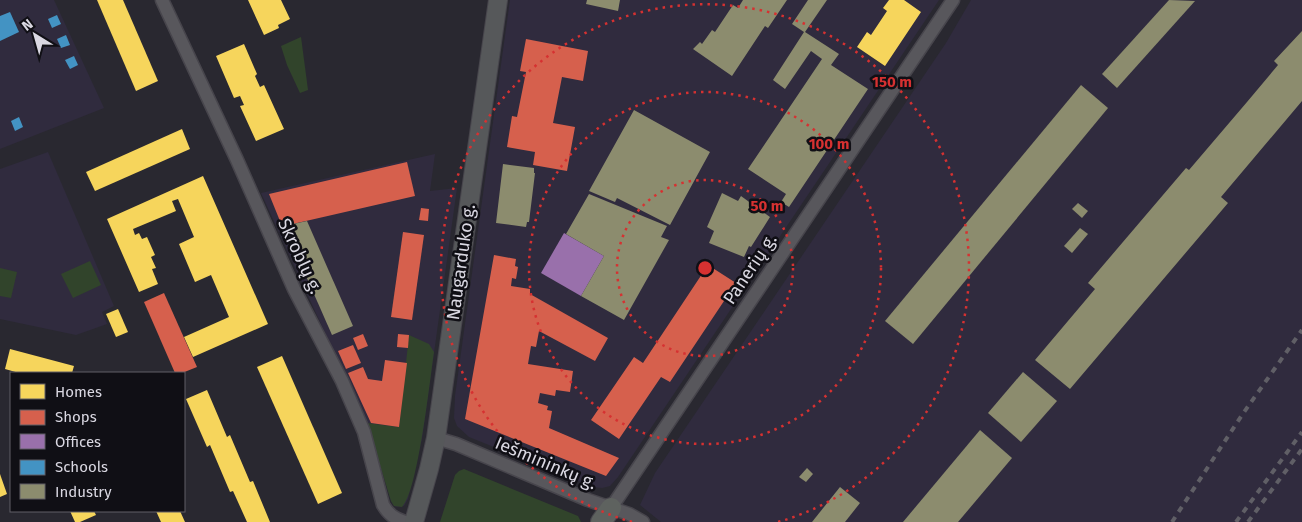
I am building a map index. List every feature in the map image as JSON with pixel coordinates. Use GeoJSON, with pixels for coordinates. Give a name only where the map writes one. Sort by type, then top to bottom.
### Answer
{"type":"FeatureCollection","features":[{"type":"Feature","properties":{"kind":"main road","name":"Naugarduko g."},"geometry":{"type":"LineString","coordinates":[[414,522],[436,438],[498,0]]}},
{"type":"Feature","properties":{"kind":"street","name":"Skroblų g."},"geometry":{"type":"LineString","coordinates":[[162,0],[238,160],[291,282],[342,380],[364,432],[384,504],[393,518],[405,522]]}},
{"type":"Feature","properties":{"kind":"street","name":"Panerių g."},"geometry":{"type":"LineString","coordinates":[[606,515],[953,0]]}},
{"type":"Feature","properties":{"kind":"street","name":"Iešmininkų g."},"geometry":{"type":"LineString","coordinates":[[436,438],[456,444],[606,515],[629,514],[643,522]]}},
{"type":"Feature","properties":{"kind":"shaded area"},"geometry":{"type":"Polygon","coordinates":[[[0,0],[54,0],[104,108],[0,149],[0,0]]]}},
{"type":"Feature","properties":{"kind":"shaded area"},"geometry":{"type":"Polygon","coordinates":[[[510,0],[939,0],[618,477],[610,486],[602,488],[593,487],[469,437],[457,426],[454,418],[455,396],[510,0]]]}},
{"type":"Feature","properties":{"kind":"shaded area"},"geometry":{"type":"Polygon","coordinates":[[[971,0],[1302,0],[1302,522],[661,522],[640,505],[655,473],[946,43],[971,0]]]}},
{"type":"Feature","properties":{"kind":"shaded area"},"geometry":{"type":"Polygon","coordinates":[[[48,152],[114,306],[102,312],[107,324],[76,335],[0,319],[0,169],[48,152]]]}},
{"type":"Feature","properties":{"kind":"shaded area"},"geometry":{"type":"Polygon","coordinates":[[[435,154],[430,191],[457,188],[422,439],[408,499],[404,506],[397,507],[391,501],[369,429],[261,193],[435,154]]]}},
{"type":"Feature","properties":{"kind":"green space"},"geometry":{"type":"Polygon","coordinates":[[[301,37],[308,90],[300,93],[287,65],[281,46],[301,37]]]}},
{"type":"Feature","properties":{"kind":"green space"},"geometry":{"type":"Polygon","coordinates":[[[90,261],[101,285],[73,298],[61,274],[90,261]]]}},
{"type":"Feature","properties":{"kind":"green space"},"geometry":{"type":"Polygon","coordinates":[[[0,268],[17,272],[11,298],[0,296],[0,268]]]}},
{"type":"Feature","properties":{"kind":"green space"},"geometry":{"type":"Polygon","coordinates":[[[409,335],[429,344],[434,352],[418,458],[408,497],[402,507],[394,506],[391,501],[367,423],[399,427],[409,335]]]}},
{"type":"Feature","properties":{"kind":"green space"},"geometry":{"type":"Polygon","coordinates":[[[464,469],[578,516],[581,522],[440,522],[455,475],[464,469]]]}},
{"type":"Feature","properties":{"kind":"building: Homes"},"geometry":{"type":"Polygon","coordinates":[[[97,0],[123,0],[158,81],[136,91],[97,0]]]}},
{"type":"Feature","properties":{"kind":"building: Homes"},"geometry":{"type":"Polygon","coordinates":[[[248,0],[281,0],[290,19],[278,25],[279,28],[264,35],[248,0]]]}},
{"type":"Feature","properties":{"kind":"building: Homes"},"geometry":{"type":"Polygon","coordinates":[[[889,0],[904,0],[921,12],[885,66],[857,47],[867,32],[871,35],[887,11],[883,8],[889,0]]]}},
{"type":"Feature","properties":{"kind":"building: Homes"},"geometry":{"type":"Polygon","coordinates":[[[244,44],[257,74],[255,76],[260,87],[264,85],[284,129],[256,141],[240,106],[244,105],[240,96],[234,98],[216,56],[244,44]]]}},
{"type":"Feature","properties":{"kind":"building: Homes"},"geometry":{"type":"Polygon","coordinates":[[[182,129],[190,149],[95,191],[86,172],[182,129]]]}},
{"type":"Feature","properties":{"kind":"building: Homes"},"geometry":{"type":"Polygon","coordinates":[[[203,176],[268,324],[193,357],[184,337],[229,317],[211,275],[195,282],[179,244],[194,237],[178,199],[172,201],[176,211],[133,229],[135,235],[139,233],[142,239],[147,237],[155,255],[151,257],[156,268],[152,269],[158,284],[139,292],[107,219],[203,176]]]}},
{"type":"Feature","properties":{"kind":"building: Homes"},"geometry":{"type":"Polygon","coordinates":[[[118,309],[128,332],[116,337],[106,314],[118,309]]]}},
{"type":"Feature","properties":{"kind":"building: Homes"},"geometry":{"type":"Polygon","coordinates":[[[10,349],[74,366],[72,372],[16,372],[5,369],[10,349]]]}},
{"type":"Feature","properties":{"kind":"building: Homes"},"geometry":{"type":"Polygon","coordinates":[[[282,356],[342,493],[318,504],[257,367],[282,356]]]}},
{"type":"Feature","properties":{"kind":"building: Homes"},"geometry":{"type":"Polygon","coordinates":[[[207,390],[227,437],[230,435],[250,482],[253,481],[270,522],[247,522],[233,491],[230,492],[210,445],[207,447],[186,399],[207,390]]]}},
{"type":"Feature","properties":{"kind":"building: Homes"},"geometry":{"type":"Polygon","coordinates":[[[0,474],[7,494],[0,497],[0,474]]]}},
{"type":"Feature","properties":{"kind":"building: Homes"},"geometry":{"type":"Polygon","coordinates":[[[70,512],[94,512],[96,515],[80,522],[75,522],[70,512]]]}},
{"type":"Feature","properties":{"kind":"building: Homes"},"geometry":{"type":"Polygon","coordinates":[[[156,512],[180,512],[185,522],[161,522],[156,512]]]}},
{"type":"Feature","properties":{"kind":"building: Shops"},"geometry":{"type":"Polygon","coordinates":[[[526,39],[588,51],[583,81],[562,77],[553,123],[575,127],[567,171],[533,165],[535,152],[507,147],[512,116],[517,117],[526,72],[520,71],[526,39]]]}},
{"type":"Feature","properties":{"kind":"building: Shops"},"geometry":{"type":"Polygon","coordinates":[[[407,162],[415,196],[282,226],[269,194],[407,162]]]}},
{"type":"Feature","properties":{"kind":"building: Shops"},"geometry":{"type":"Polygon","coordinates":[[[421,208],[429,209],[428,221],[419,220],[421,208]]]}},
{"type":"Feature","properties":{"kind":"building: Shops"},"geometry":{"type":"Polygon","coordinates":[[[403,232],[424,235],[412,320],[391,317],[403,232]]]}},
{"type":"Feature","properties":{"kind":"building: Shops"},"geometry":{"type":"Polygon","coordinates":[[[494,255],[516,259],[515,266],[518,267],[516,279],[512,278],[511,286],[530,289],[530,294],[608,338],[595,361],[539,331],[536,347],[531,346],[528,364],[573,371],[570,392],[556,390],[555,396],[540,393],[538,403],[548,406],[547,410],[552,411],[549,428],[619,458],[606,476],[465,419],[494,255]]]}},
{"type":"Feature","properties":{"kind":"building: Shops"},"geometry":{"type":"Polygon","coordinates":[[[708,265],[736,283],[670,382],[661,377],[619,439],[591,420],[634,357],[643,363],[708,265]]]}},
{"type":"Feature","properties":{"kind":"building: Shops"},"geometry":{"type":"Polygon","coordinates":[[[164,293],[197,367],[184,372],[175,372],[144,302],[164,293]]]}},
{"type":"Feature","properties":{"kind":"building: Shops"},"geometry":{"type":"Polygon","coordinates":[[[363,334],[368,346],[358,350],[353,338],[363,334]]]}},
{"type":"Feature","properties":{"kind":"building: Shops"},"geometry":{"type":"Polygon","coordinates":[[[398,334],[409,335],[408,348],[397,347],[398,334]]]}},
{"type":"Feature","properties":{"kind":"building: Shops"},"geometry":{"type":"Polygon","coordinates":[[[353,345],[361,363],[346,369],[338,351],[353,345]]]}},
{"type":"Feature","properties":{"kind":"building: Shops"},"geometry":{"type":"Polygon","coordinates":[[[385,360],[407,363],[399,427],[371,423],[348,373],[363,367],[368,379],[382,381],[385,360]]]}},
{"type":"Feature","properties":{"kind":"building: Offices"},"geometry":{"type":"Polygon","coordinates":[[[564,233],[604,256],[581,296],[541,273],[564,233]]]}},
{"type":"Feature","properties":{"kind":"building: Schools"},"geometry":{"type":"Polygon","coordinates":[[[10,12],[19,32],[0,41],[0,16],[10,12]]]}},
{"type":"Feature","properties":{"kind":"building: Schools"},"geometry":{"type":"Polygon","coordinates":[[[57,15],[61,24],[52,28],[48,19],[57,15]]]}},
{"type":"Feature","properties":{"kind":"building: Schools"},"geometry":{"type":"Polygon","coordinates":[[[66,35],[70,45],[61,48],[57,39],[66,35]]]}},
{"type":"Feature","properties":{"kind":"building: Schools"},"geometry":{"type":"Polygon","coordinates":[[[74,56],[78,65],[70,69],[65,60],[74,56]]]}},
{"type":"Feature","properties":{"kind":"building: Schools"},"geometry":{"type":"Polygon","coordinates":[[[19,117],[23,127],[15,131],[11,121],[19,117]]]}},
{"type":"Feature","properties":{"kind":"building: Industry"},"geometry":{"type":"Polygon","coordinates":[[[587,0],[620,0],[618,11],[586,4],[587,0]]]}},
{"type":"Feature","properties":{"kind":"building: Industry"},"geometry":{"type":"Polygon","coordinates":[[[743,0],[787,0],[768,28],[765,26],[732,76],[693,49],[700,42],[702,44],[712,30],[715,32],[733,5],[738,8],[743,0]]]}},
{"type":"Feature","properties":{"kind":"building: Industry"},"geometry":{"type":"Polygon","coordinates":[[[808,0],[827,0],[805,32],[839,54],[831,65],[868,89],[789,207],[781,202],[786,194],[748,169],[822,59],[811,51],[785,89],[773,80],[804,32],[792,24],[808,0]]]}},
{"type":"Feature","properties":{"kind":"building: Industry"},"geometry":{"type":"Polygon","coordinates":[[[1169,0],[1195,1],[1117,88],[1102,74],[1169,0]]]}},
{"type":"Feature","properties":{"kind":"building: Industry"},"geometry":{"type":"Polygon","coordinates":[[[1302,31],[1302,101],[1221,197],[1228,203],[1070,389],[1035,360],[1095,289],[1088,283],[1186,168],[1189,170],[1247,102],[1278,65],[1274,61],[1302,31]]]}},
{"type":"Feature","properties":{"kind":"building: Industry"},"geometry":{"type":"Polygon","coordinates":[[[1081,85],[1108,108],[913,344],[885,321],[1081,85]]]}},
{"type":"Feature","properties":{"kind":"building: Industry"},"geometry":{"type":"Polygon","coordinates":[[[634,110],[710,152],[670,225],[617,198],[615,202],[589,191],[634,110]]]}},
{"type":"Feature","properties":{"kind":"building: Industry"},"geometry":{"type":"Polygon","coordinates":[[[503,164],[534,168],[529,222],[527,222],[526,227],[496,223],[503,164]]]}},
{"type":"Feature","properties":{"kind":"building: Industry"},"geometry":{"type":"Polygon","coordinates":[[[722,193],[738,201],[741,196],[770,217],[751,247],[749,246],[744,257],[709,243],[714,231],[707,227],[722,193]]]}},
{"type":"Feature","properties":{"kind":"building: Industry"},"geometry":{"type":"Polygon","coordinates":[[[589,194],[667,226],[661,237],[669,240],[624,320],[581,296],[604,256],[566,234],[589,194]]]}},
{"type":"Feature","properties":{"kind":"building: Industry"},"geometry":{"type":"Polygon","coordinates":[[[1078,203],[1088,211],[1082,218],[1072,209],[1078,203]]]}},
{"type":"Feature","properties":{"kind":"building: Industry"},"geometry":{"type":"Polygon","coordinates":[[[307,221],[353,326],[332,335],[284,226],[307,221]]]}},
{"type":"Feature","properties":{"kind":"building: Industry"},"geometry":{"type":"Polygon","coordinates":[[[1080,228],[1088,234],[1072,253],[1064,246],[1080,228]]]}},
{"type":"Feature","properties":{"kind":"building: Industry"},"geometry":{"type":"Polygon","coordinates":[[[1023,372],[1057,401],[1021,442],[988,413],[1023,372]]]}},
{"type":"Feature","properties":{"kind":"building: Industry"},"geometry":{"type":"Polygon","coordinates":[[[980,430],[1012,458],[958,522],[903,522],[980,430]]]}},
{"type":"Feature","properties":{"kind":"building: Industry"},"geometry":{"type":"Polygon","coordinates":[[[807,468],[813,474],[806,482],[799,477],[807,468]]]}},
{"type":"Feature","properties":{"kind":"building: Industry"},"geometry":{"type":"Polygon","coordinates":[[[840,487],[860,503],[845,522],[812,522],[840,487]]]}},
{"type":"Feature","properties":{"kind":"railway"},"geometry":{"type":"LineString","coordinates":[[1172,522],[1242,415],[1302,330]]}},
{"type":"Feature","properties":{"kind":"railway"},"geometry":{"type":"LineString","coordinates":[[1236,522],[1302,432]]}},
{"type":"Feature","properties":{"kind":"railway"},"geometry":{"type":"LineString","coordinates":[[1248,522],[1302,449]]}}]}
